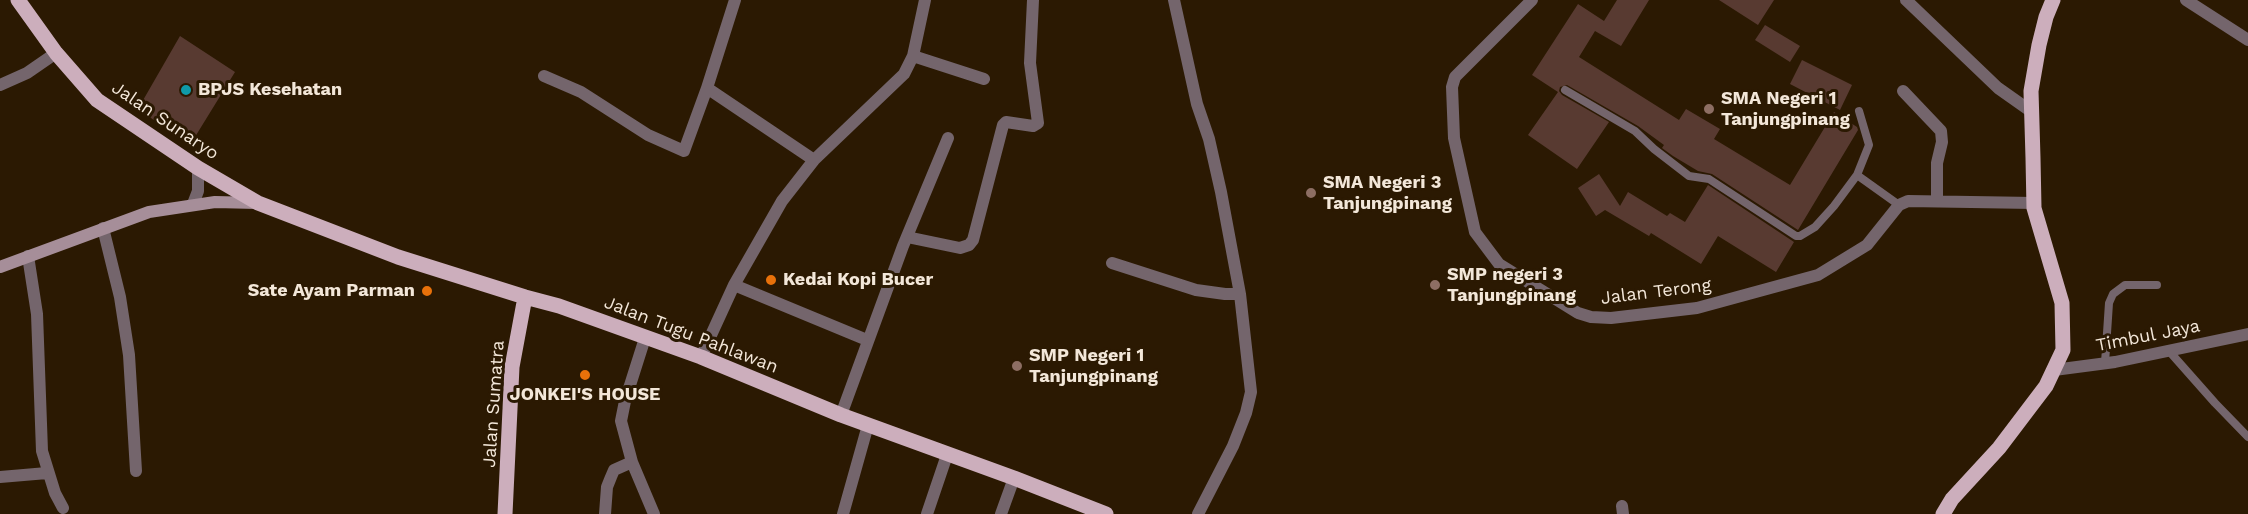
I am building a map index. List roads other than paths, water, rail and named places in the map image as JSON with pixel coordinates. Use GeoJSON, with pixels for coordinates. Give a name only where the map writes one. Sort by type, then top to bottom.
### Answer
{"type":"FeatureCollection","features":[{"type":"Feature","properties":{"kind":"main road","name":"Jalan Sunaryo"},"geometry":{"type":"LineString","coordinates":[[18,0],[56,53],[97,100],[198,168],[242,192],[258,204]]}},
{"type":"Feature","properties":{"kind":"main road"},"geometry":{"type":"LineString","coordinates":[[1943,514],[1952,500],[2006,439],[2046,386],[2063,350],[2062,303],[2034,203],[2031,91],[2039,45],[2053,0]]}},
{"type":"Feature","properties":{"kind":"main road"},"geometry":{"type":"LineString","coordinates":[[0,267],[148,212],[215,202],[258,204]]}},
{"type":"Feature","properties":{"kind":"main road","name":"Jalan Tugu Pahlawan"},"geometry":{"type":"LineString","coordinates":[[258,204],[345,238],[559,306],[701,357],[841,415],[1106,514]]}},
{"type":"Feature","properties":{"kind":"main road","name":"Jalan Sumatra"},"geometry":{"type":"LineString","coordinates":[[505,514],[512,368],[525,297]]}},
{"type":"Feature","properties":{"kind":"street"},"geometry":{"type":"LineString","coordinates":[[544,76],[581,92],[648,135],[684,151],[735,0]]}},
{"type":"Feature","properties":{"kind":"street"},"geometry":{"type":"LineString","coordinates":[[701,357],[734,285],[782,201],[814,160],[904,74],[913,56],[926,0]]}},
{"type":"Feature","properties":{"kind":"street"},"geometry":{"type":"LineString","coordinates":[[907,237],[960,248],[971,243],[1003,125],[1006,122],[1033,126],[1038,123],[1030,63],[1033,0]]}},
{"type":"Feature","properties":{"kind":"street"},"geometry":{"type":"LineString","coordinates":[[1174,0],[1197,104],[1212,150],[1240,294],[1251,392],[1246,413],[1233,446],[1198,514]]}},
{"type":"Feature","properties":{"kind":"street","name":"Jalan Terong"},"geometry":{"type":"LineString","coordinates":[[1532,0],[1455,77],[1452,87],[1454,138],[1475,232],[1499,264],[1578,313],[1591,317],[1611,318],[1697,308],[1818,275],[1867,244],[1899,205]]}},
{"type":"Feature","properties":{"kind":"street"},"geometry":{"type":"LineString","coordinates":[[1906,0],[1998,88],[2032,112]]}},
{"type":"Feature","properties":{"kind":"street"},"geometry":{"type":"LineString","coordinates":[[2186,0],[2248,40]]}},
{"type":"Feature","properties":{"kind":"street"},"geometry":{"type":"LineString","coordinates":[[0,85],[27,73],[56,53]]}},
{"type":"Feature","properties":{"kind":"street"},"geometry":{"type":"LineString","coordinates":[[913,56],[984,79]]}},
{"type":"Feature","properties":{"kind":"street"},"geometry":{"type":"LineString","coordinates":[[707,88],[814,160]]}},
{"type":"Feature","properties":{"kind":"street"},"geometry":{"type":"LineString","coordinates":[[1903,91],[1941,131],[1942,142],[1937,163],[1937,200]]}},
{"type":"Feature","properties":{"kind":"street"},"geometry":{"type":"LineString","coordinates":[[841,415],[867,340],[948,138]]}},
{"type":"Feature","properties":{"kind":"street"},"geometry":{"type":"LineString","coordinates":[[193,204],[198,191],[198,168]]}},
{"type":"Feature","properties":{"kind":"street"},"geometry":{"type":"LineString","coordinates":[[1899,205],[1908,201],[1937,200],[2034,203]]}},
{"type":"Feature","properties":{"kind":"street"},"geometry":{"type":"LineString","coordinates":[[103,228],[120,297],[129,355],[136,471]]}},
{"type":"Feature","properties":{"kind":"street"},"geometry":{"type":"LineString","coordinates":[[28,256],[37,314],[42,451],[47,473],[63,508]]}},
{"type":"Feature","properties":{"kind":"street"},"geometry":{"type":"LineString","coordinates":[[1112,263],[1196,290],[1240,294]]}},
{"type":"Feature","properties":{"kind":"street"},"geometry":{"type":"LineString","coordinates":[[734,285],[867,340]]}},
{"type":"Feature","properties":{"kind":"street","name":"Timbul Jaya"},"geometry":{"type":"LineString","coordinates":[[2054,370],[2105,363],[2248,334]]}},
{"type":"Feature","properties":{"kind":"street"},"geometry":{"type":"LineString","coordinates":[[645,338],[621,421],[632,462],[654,514]]}},
{"type":"Feature","properties":{"kind":"street"},"geometry":{"type":"LineString","coordinates":[[843,514],[868,425]]}},
{"type":"Feature","properties":{"kind":"street"},"geometry":{"type":"LineString","coordinates":[[927,514],[946,455]]}},
{"type":"Feature","properties":{"kind":"street"},"geometry":{"type":"LineString","coordinates":[[605,514],[610,477],[614,470],[632,462]]}},
{"type":"Feature","properties":{"kind":"street"},"geometry":{"type":"LineString","coordinates":[[0,477],[47,473]]}},
{"type":"Feature","properties":{"kind":"street"},"geometry":{"type":"LineString","coordinates":[[1001,514],[1014,478]]}},
{"type":"Feature","properties":{"kind":"lane"},"geometry":{"type":"LineString","coordinates":[[1565,90],[1635,131],[1689,176],[1709,179],[1796,236],[1815,227],[1857,175],[1869,144],[1859,111]]}},
{"type":"Feature","properties":{"kind":"lane"},"geometry":{"type":"LineString","coordinates":[[1857,175],[1899,205]]}},
{"type":"Feature","properties":{"kind":"lane"},"geometry":{"type":"LineString","coordinates":[[2105,363],[2109,303],[2113,294],[2124,285],[2157,285]]}},
{"type":"Feature","properties":{"kind":"lane"},"geometry":{"type":"LineString","coordinates":[[2169,351],[2248,437]]}},
{"type":"Feature","properties":{"kind":"place","name":"BPJS Kesehatan"},"geometry":{"type":"Point","coordinates":[186,90]}},
{"type":"Feature","properties":{"kind":"place","name":"SMA Negeri 1 Tanjungpinang"},"geometry":{"type":"Point","coordinates":[1709,109]}},
{"type":"Feature","properties":{"kind":"place","name":"SMA Negeri 3 Tanjungpinang"},"geometry":{"type":"Point","coordinates":[1311,193]}},
{"type":"Feature","properties":{"kind":"place","name":"Kedai Kopi Bucer"},"geometry":{"type":"Point","coordinates":[771,280]}},
{"type":"Feature","properties":{"kind":"place","name":"SMP negeri 3 Tanjungpinang"},"geometry":{"type":"Point","coordinates":[1435,285]}},
{"type":"Feature","properties":{"kind":"place","name":"Sate Ayam Parman"},"geometry":{"type":"Point","coordinates":[427,291]}},
{"type":"Feature","properties":{"kind":"place","name":"SMP Negeri 1 Tanjungpinang"},"geometry":{"type":"Point","coordinates":[1017,366]}},
{"type":"Feature","properties":{"kind":"place","name":"JONKEI'S HOUSE"},"geometry":{"type":"Point","coordinates":[585,375]}}]}
